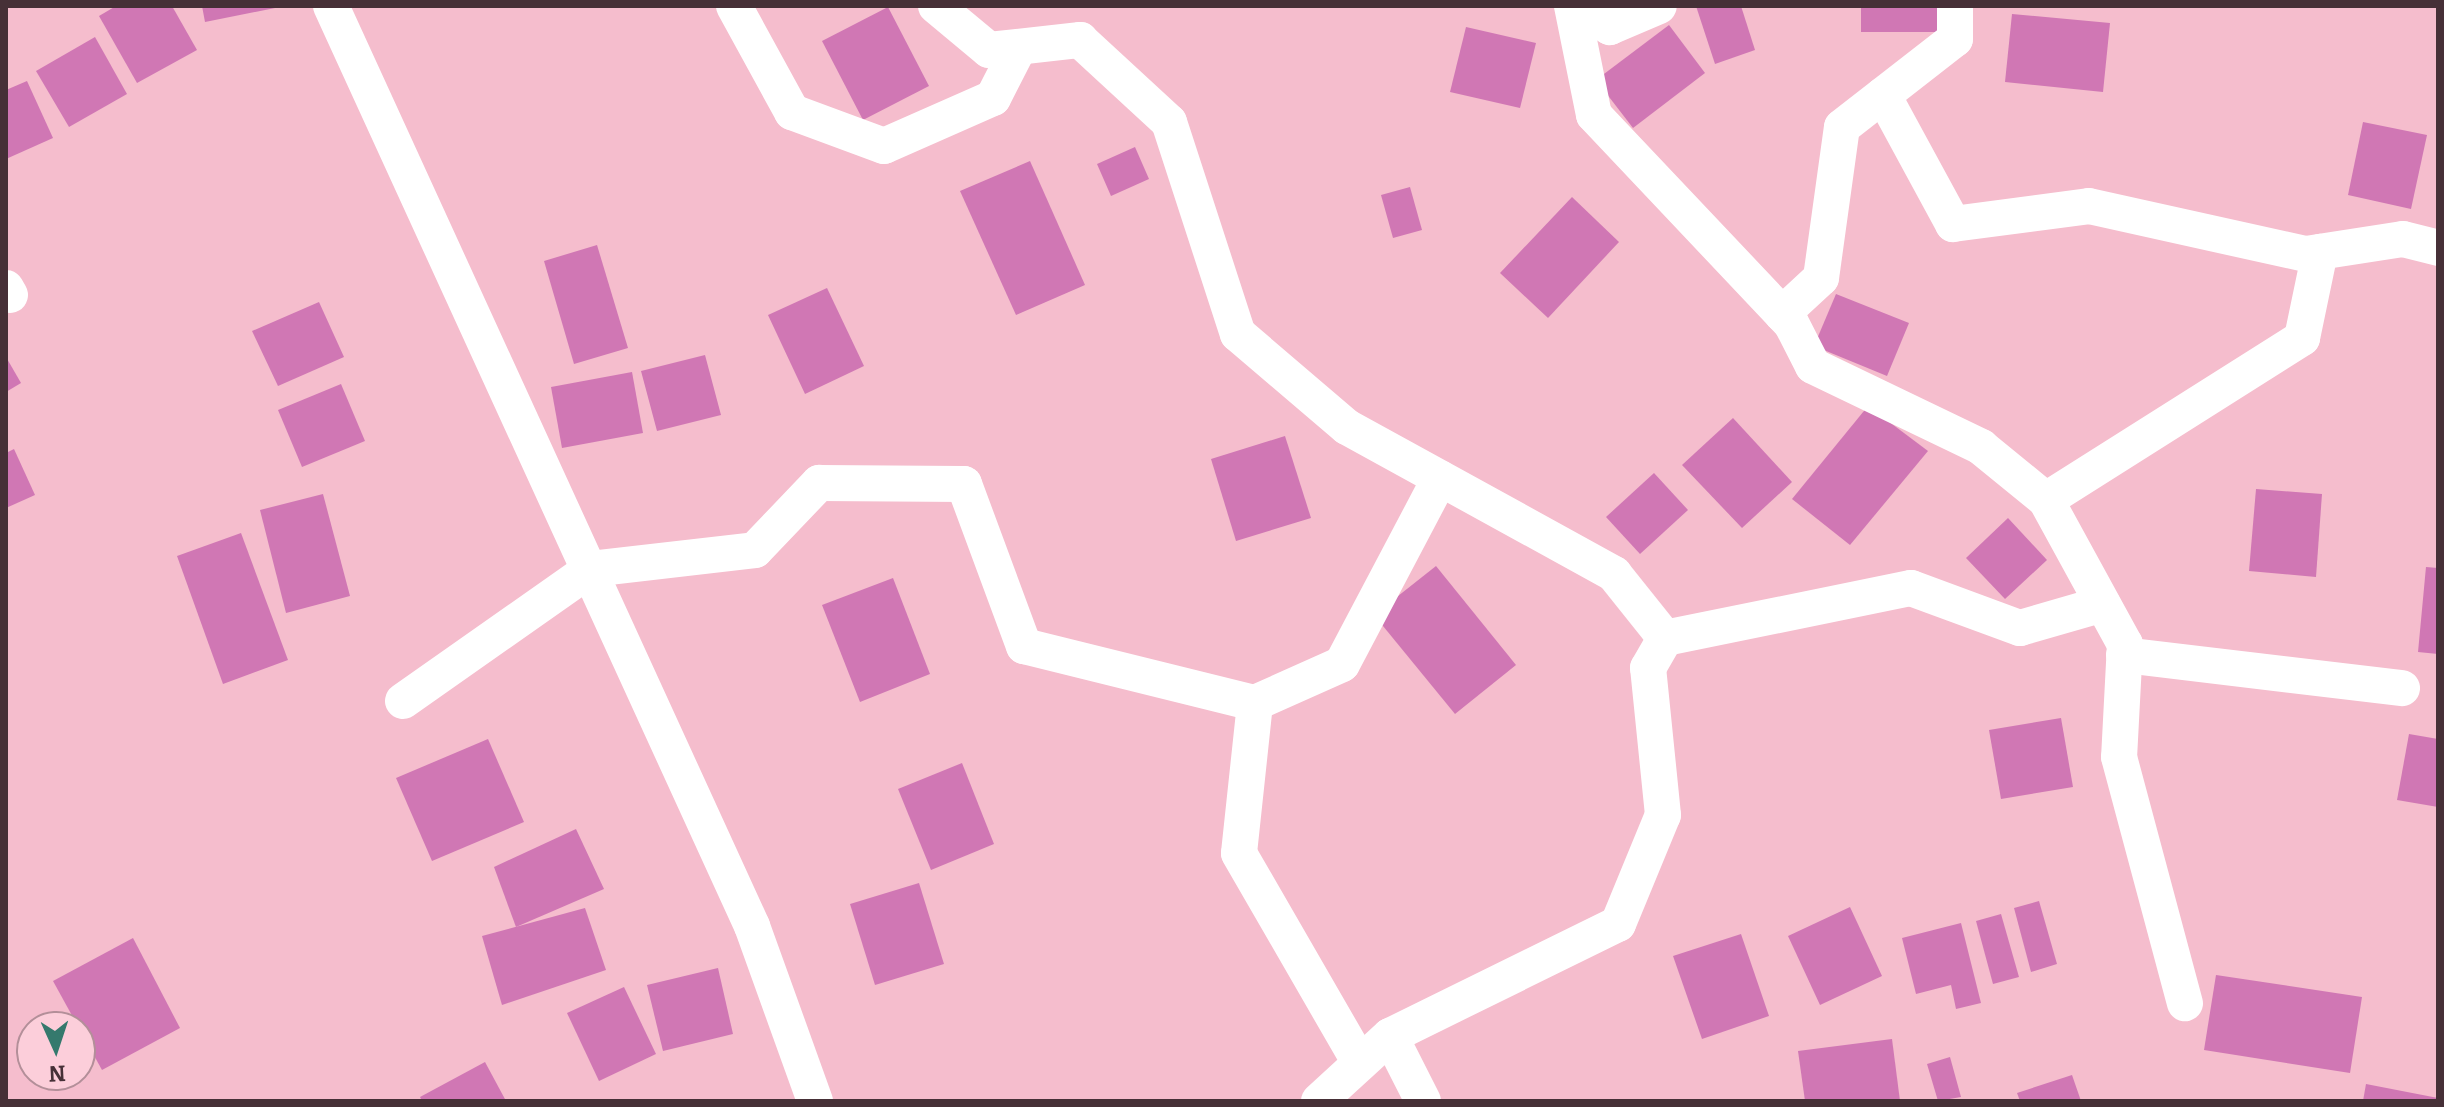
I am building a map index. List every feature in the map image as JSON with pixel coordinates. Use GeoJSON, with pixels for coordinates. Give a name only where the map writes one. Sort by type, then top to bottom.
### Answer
{"type":"FeatureCollection","features":[{"type":"Feature","properties":{"kind":"street"},"geometry":{"type":"LineString","coordinates":[[331,6],[752,926],[815,1101]]}},
{"type":"Feature","properties":{"kind":"street"},"geometry":{"type":"LineString","coordinates":[[734,6],[792,112],[884,146],[993,98],[1019,47]]}},
{"type":"Feature","properties":{"kind":"street"},"geometry":{"type":"LineString","coordinates":[[936,6],[989,50],[1080,40],[1169,122],[1238,334],[1347,427],[1614,574],[1665,638]]}},
{"type":"Feature","properties":{"kind":"street"},"geometry":{"type":"LineString","coordinates":[[1574,6],[1610,27],[1659,6]]}},
{"type":"Feature","properties":{"kind":"street"},"geometry":{"type":"LineString","coordinates":[[1574,6],[1594,115],[1782,314],[1813,366],[1981,447],[2046,500],[2125,644],[2119,757],[2185,1003]]}},
{"type":"Feature","properties":{"kind":"street"},"geometry":{"type":"LineString","coordinates":[[1782,314],[1821,278],[1842,127],[1955,39],[1955,6]]}},
{"type":"Feature","properties":{"kind":"street"},"geometry":{"type":"LineString","coordinates":[[1883,95],[1953,224],[2089,206],[2320,252],[2403,239],[2438,248]]}},
{"type":"Feature","properties":{"kind":"street"},"geometry":{"type":"LineString","coordinates":[[2046,500],[2302,338],[2320,252]]}},
{"type":"Feature","properties":{"kind":"street"},"geometry":{"type":"LineString","coordinates":[[403,701],[591,569],[755,550],[819,483],[964,484],[1024,646],[1255,703],[1342,664],[1440,478]]}},
{"type":"Feature","properties":{"kind":"street"},"geometry":{"type":"LineString","coordinates":[[1319,1101],[1390,1036],[1618,924],[1663,815],[1648,668],[1665,638],[1911,588],[2020,628],[2103,604]]}},
{"type":"Feature","properties":{"kind":"street"},"geometry":{"type":"LineString","coordinates":[[2124,655],[2402,688]]}},
{"type":"Feature","properties":{"kind":"street"},"geometry":{"type":"LineString","coordinates":[[1255,703],[1239,853],[1360,1063]]}},
{"type":"Feature","properties":{"kind":"street"},"geometry":{"type":"LineString","coordinates":[[1390,1036],[1423,1101]]}},
{"type":"Feature","properties":{"kind":"building"},"geometry":{"type":"Polygon","coordinates":[[[116,6],[172,6],[197,50],[137,83],[99,16],[116,6]]]}},
{"type":"Feature","properties":{"kind":"building"},"geometry":{"type":"Polygon","coordinates":[[[202,6],[280,6],[280,7],[205,22],[202,6]]]}},
{"type":"Feature","properties":{"kind":"building"},"geometry":{"type":"Polygon","coordinates":[[[1696,6],[1741,6],[1755,50],[1715,64],[1696,6]]]}},
{"type":"Feature","properties":{"kind":"building"},"geometry":{"type":"Polygon","coordinates":[[[1861,6],[1938,6],[1938,32],[1861,32],[1861,6]]]}},
{"type":"Feature","properties":{"kind":"building"},"geometry":{"type":"Polygon","coordinates":[[[888,7],[929,86],[863,120],[822,41],[888,7]]]}},
{"type":"Feature","properties":{"kind":"building"},"geometry":{"type":"Polygon","coordinates":[[[2012,14],[2110,23],[2103,92],[2005,82],[2012,14]]]}},
{"type":"Feature","properties":{"kind":"building"},"geometry":{"type":"Polygon","coordinates":[[[1669,25],[1705,73],[1633,128],[1596,80],[1669,25]]]}},
{"type":"Feature","properties":{"kind":"building"},"geometry":{"type":"Polygon","coordinates":[[[1466,27],[1536,43],[1520,108],[1450,92],[1466,27]]]}},
{"type":"Feature","properties":{"kind":"building"},"geometry":{"type":"Polygon","coordinates":[[[95,37],[127,94],[69,127],[36,71],[95,37]]]}},
{"type":"Feature","properties":{"kind":"building"},"geometry":{"type":"Polygon","coordinates":[[[27,81],[53,138],[6,159],[6,90],[27,81]]]}},
{"type":"Feature","properties":{"kind":"building"},"geometry":{"type":"Polygon","coordinates":[[[2363,122],[2427,135],[2411,209],[2348,195],[2363,122]]]}},
{"type":"Feature","properties":{"kind":"building"},"geometry":{"type":"Polygon","coordinates":[[[1135,147],[1149,179],[1111,196],[1097,164],[1135,147]]]}},
{"type":"Feature","properties":{"kind":"building"},"geometry":{"type":"Polygon","coordinates":[[[1030,161],[1085,285],[1016,315],[960,191],[1030,161]]]}},
{"type":"Feature","properties":{"kind":"building"},"geometry":{"type":"Polygon","coordinates":[[[1410,187],[1422,230],[1393,238],[1381,195],[1410,187]]]}},
{"type":"Feature","properties":{"kind":"building"},"geometry":{"type":"Polygon","coordinates":[[[1572,197],[1619,242],[1548,318],[1500,273],[1572,197]]]}},
{"type":"Feature","properties":{"kind":"building"},"geometry":{"type":"Polygon","coordinates":[[[597,245],[628,348],[574,364],[544,261],[597,245]]]}},
{"type":"Feature","properties":{"kind":"building"},"geometry":{"type":"Polygon","coordinates":[[[827,288],[864,366],[805,394],[768,315],[827,288]]]}},
{"type":"Feature","properties":{"kind":"building"},"geometry":{"type":"Polygon","coordinates":[[[1836,294],[1909,323],[1887,376],[1814,346],[1836,294]]]}},
{"type":"Feature","properties":{"kind":"building"},"geometry":{"type":"Polygon","coordinates":[[[319,302],[344,357],[278,386],[252,331],[319,302]]]}},
{"type":"Feature","properties":{"kind":"building"},"geometry":{"type":"Polygon","coordinates":[[[705,355],[721,415],[657,431],[641,371],[705,355]]]}},
{"type":"Feature","properties":{"kind":"building"},"geometry":{"type":"Polygon","coordinates":[[[6,357],[21,383],[6,392],[6,357]]]}},
{"type":"Feature","properties":{"kind":"building"},"geometry":{"type":"Polygon","coordinates":[[[632,372],[643,433],[562,448],[551,387],[632,372]]]}},
{"type":"Feature","properties":{"kind":"building"},"geometry":{"type":"Polygon","coordinates":[[[341,384],[365,441],[302,467],[278,410],[341,384]]]}},
{"type":"Feature","properties":{"kind":"building"},"geometry":{"type":"Polygon","coordinates":[[[1868,406],[1928,451],[1850,545],[1792,499],[1868,406]]]}},
{"type":"Feature","properties":{"kind":"building"},"geometry":{"type":"Polygon","coordinates":[[[1733,418],[1792,482],[1742,528],[1682,465],[1733,418]]]}},
{"type":"Feature","properties":{"kind":"building"},"geometry":{"type":"Polygon","coordinates":[[[1285,436],[1311,518],[1236,541],[1211,459],[1285,436]]]}},
{"type":"Feature","properties":{"kind":"building"},"geometry":{"type":"Polygon","coordinates":[[[14,449],[35,495],[6,508],[6,453],[14,449]]]}},
{"type":"Feature","properties":{"kind":"building"},"geometry":{"type":"Polygon","coordinates":[[[1654,473],[1688,510],[1640,554],[1606,517],[1654,473]]]}},
{"type":"Feature","properties":{"kind":"building"},"geometry":{"type":"Polygon","coordinates":[[[2256,489],[2322,494],[2316,577],[2249,571],[2256,489]]]}},
{"type":"Feature","properties":{"kind":"building"},"geometry":{"type":"Polygon","coordinates":[[[323,494],[350,596],[286,613],[260,510],[323,494]]]}},
{"type":"Feature","properties":{"kind":"building"},"geometry":{"type":"Polygon","coordinates":[[[2008,518],[2047,560],[2005,599],[1966,558],[2008,518]]]}},
{"type":"Feature","properties":{"kind":"building"},"geometry":{"type":"Polygon","coordinates":[[[241,533],[288,660],[223,684],[177,556],[241,533]]]}},
{"type":"Feature","properties":{"kind":"building"},"geometry":{"type":"Polygon","coordinates":[[[1436,566],[1516,665],[1455,714],[1374,615],[1436,566]]]}},
{"type":"Feature","properties":{"kind":"building"},"geometry":{"type":"Polygon","coordinates":[[[2426,567],[2438,568],[2438,654],[2418,652],[2426,567]]]}},
{"type":"Feature","properties":{"kind":"building"},"geometry":{"type":"Polygon","coordinates":[[[893,578],[930,674],[860,702],[822,605],[893,578]]]}},
{"type":"Feature","properties":{"kind":"building"},"geometry":{"type":"Polygon","coordinates":[[[2061,718],[2073,787],[2001,799],[1989,730],[2061,718]]]}},
{"type":"Feature","properties":{"kind":"building"},"geometry":{"type":"Polygon","coordinates":[[[2409,734],[2438,739],[2438,807],[2397,800],[2409,734]]]}},
{"type":"Feature","properties":{"kind":"building"},"geometry":{"type":"Polygon","coordinates":[[[488,739],[524,822],[432,861],[396,778],[488,739]]]}},
{"type":"Feature","properties":{"kind":"building"},"geometry":{"type":"Polygon","coordinates":[[[962,763],[994,844],[931,870],[898,789],[962,763]]]}},
{"type":"Feature","properties":{"kind":"building"},"geometry":{"type":"Polygon","coordinates":[[[576,829],[604,889],[516,927],[494,867],[576,829]]]}},
{"type":"Feature","properties":{"kind":"building"},"geometry":{"type":"Polygon","coordinates":[[[919,883],[944,964],[875,985],[850,904],[919,883]]]}},
{"type":"Feature","properties":{"kind":"building"},"geometry":{"type":"Polygon","coordinates":[[[2039,901],[2057,964],[2031,972],[2014,908],[2039,901]]]}},
{"type":"Feature","properties":{"kind":"building"},"geometry":{"type":"Polygon","coordinates":[[[1850,907],[1882,976],[1820,1005],[1788,936],[1850,907]]]}},
{"type":"Feature","properties":{"kind":"building"},"geometry":{"type":"Polygon","coordinates":[[[585,908],[606,970],[502,1005],[482,936],[585,908]]]}},
{"type":"Feature","properties":{"kind":"building"},"geometry":{"type":"Polygon","coordinates":[[[2001,914],[2019,977],[1993,984],[1976,921],[2001,914]]]}},
{"type":"Feature","properties":{"kind":"building"},"geometry":{"type":"Polygon","coordinates":[[[1961,923],[1981,1003],[1956,1009],[1951,985],[1916,994],[1902,938],[1961,923]]]}},
{"type":"Feature","properties":{"kind":"building"},"geometry":{"type":"Polygon","coordinates":[[[1741,934],[1769,1016],[1702,1039],[1673,956],[1741,934]]]}},
{"type":"Feature","properties":{"kind":"building"},"geometry":{"type":"Polygon","coordinates":[[[133,938],[180,1028],[102,1070],[96,1059],[96,1011],[70,1011],[53,981],[133,938]]]}},
{"type":"Feature","properties":{"kind":"building"},"geometry":{"type":"Polygon","coordinates":[[[718,968],[733,1034],[663,1051],[647,985],[718,968]]]}},
{"type":"Feature","properties":{"kind":"building"},"geometry":{"type":"Polygon","coordinates":[[[2216,975],[2362,997],[2350,1073],[2204,1050],[2216,975]]]}},
{"type":"Feature","properties":{"kind":"building"},"geometry":{"type":"Polygon","coordinates":[[[624,987],[656,1054],[599,1081],[567,1013],[624,987]]]}},
{"type":"Feature","properties":{"kind":"building"},"geometry":{"type":"Polygon","coordinates":[[[1892,1039],[1900,1101],[1805,1101],[1798,1051],[1892,1039]]]}},
{"type":"Feature","properties":{"kind":"building"},"geometry":{"type":"Polygon","coordinates":[[[1950,1057],[1961,1097],[1938,1101],[1927,1064],[1950,1057]]]}},
{"type":"Feature","properties":{"kind":"building"},"geometry":{"type":"Polygon","coordinates":[[[485,1062],[506,1101],[422,1101],[420,1097],[485,1062]]]}},
{"type":"Feature","properties":{"kind":"building"},"geometry":{"type":"Polygon","coordinates":[[[2072,1075],[2081,1101],[2020,1101],[2017,1093],[2072,1075]]]}},
{"type":"Feature","properties":{"kind":"building"},"geometry":{"type":"Polygon","coordinates":[[[2366,1084],[2438,1098],[2438,1101],[2363,1101],[2366,1084]]]}}]}
